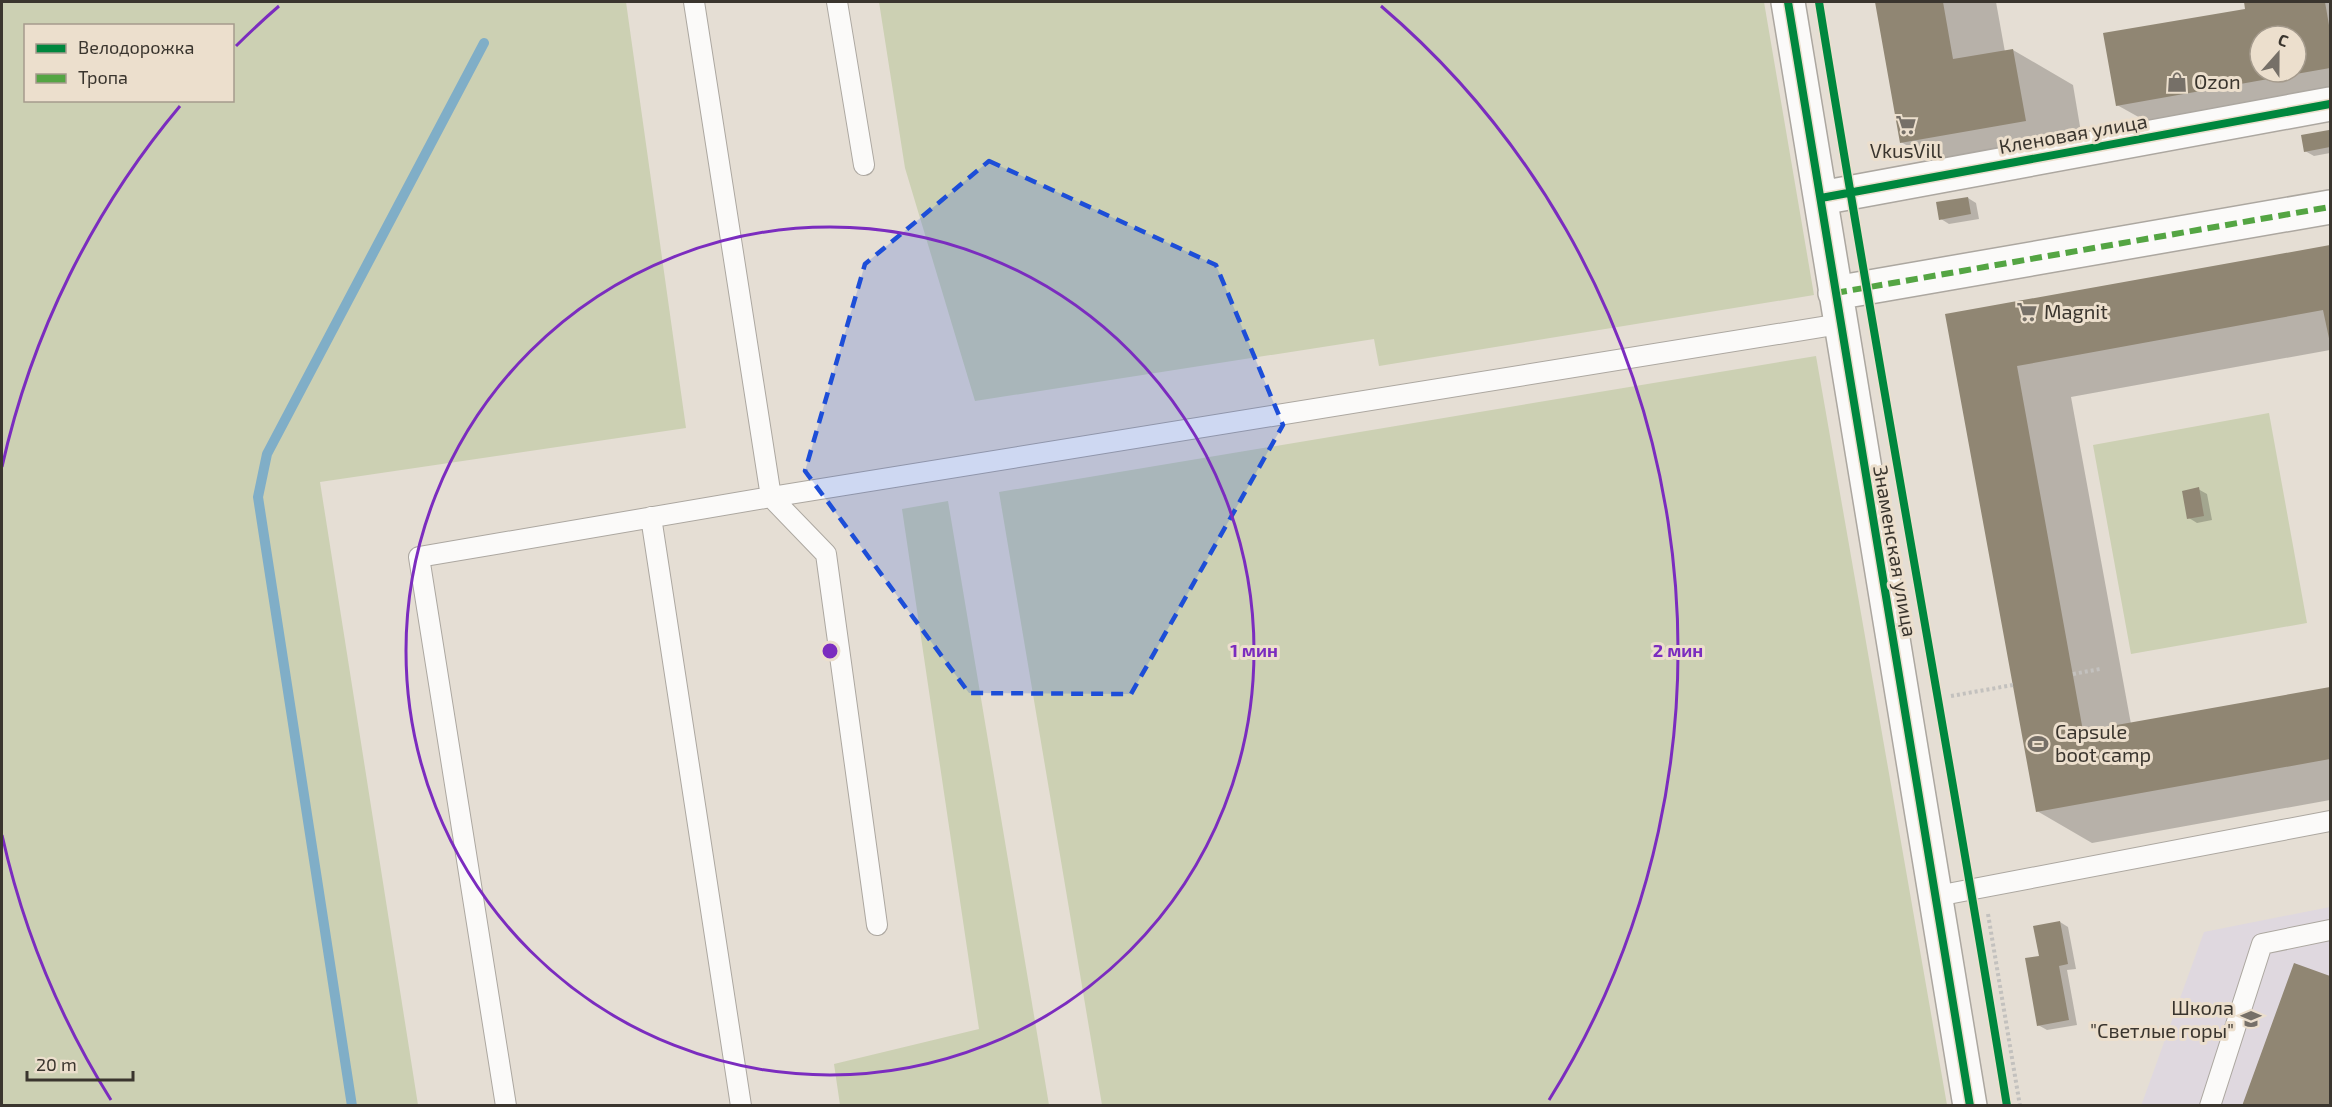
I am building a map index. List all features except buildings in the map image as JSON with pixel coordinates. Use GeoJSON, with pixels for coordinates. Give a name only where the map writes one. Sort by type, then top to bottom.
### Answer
{"type":"FeatureCollection","features":[{"type":"Feature","properties":{"kind":"street","name":"Знаменская улица"},"geometry":{"type":"LineString","coordinates":[[1788,2],[1970,1106]]}},
{"type":"Feature","properties":{"kind":"street","name":"Кленовая улица"},"geometry":{"type":"LineString","coordinates":[[1821,198],[2331,104]]}},
{"type":"Feature","properties":{"kind":"street"},"geometry":{"type":"LineString","coordinates":[[1838,308],[2331,207]]}},
{"type":"Feature","properties":{"kind":"lane"},"geometry":{"type":"LineString","coordinates":[[694,2],[771,497],[826,554],[877,925]]}},
{"type":"Feature","properties":{"kind":"lane"},"geometry":{"type":"LineString","coordinates":[[837,2],[864,165]]}},
{"type":"Feature","properties":{"kind":"lane"},"geometry":{"type":"LineString","coordinates":[[506,1106],[419,557],[1838,308]]}},
{"type":"Feature","properties":{"kind":"lane"},"geometry":{"type":"LineString","coordinates":[[651,517],[741,1106]]}},
{"type":"Feature","properties":{"kind":"lane"},"geometry":{"type":"LineString","coordinates":[[1937,896],[2331,821]]}},
{"type":"Feature","properties":{"kind":"lane"},"geometry":{"type":"LineString","coordinates":[[2210,1106],[2262,944],[2331,930]]}},
{"type":"Feature","properties":{"kind":"path"},"geometry":{"type":"LineString","coordinates":[[2073,674],[2100,669]]}},
{"type":"Feature","properties":{"kind":"path"},"geometry":{"type":"LineString","coordinates":[[1952,696],[2013,685]]}},
{"type":"Feature","properties":{"kind":"path"},"geometry":{"type":"LineString","coordinates":[[1987,903],[2020,1106]]}},
{"type":"Feature","properties":{"kind":"highlighted area"},"geometry":{"type":"Polygon","coordinates":[[[989,161],[1216,265],[1283,425],[1131,694],[969,693],[805,471],[865,264],[989,161]]]}},
{"type":"Feature","properties":{"kind":"shaded area","name":"Школа \"Светлые горы\""},"geometry":{"type":"Polygon","coordinates":[[[2330,907],[2330,1105],[2141,1106],[2204,932],[2330,907]]]}},
{"type":"Feature","properties":{"kind":"green space"},"geometry":{"type":"Polygon","coordinates":[[[2,2],[626,2],[686,428],[320,482],[418,1105],[2,1105],[2,2]]]}},
{"type":"Feature","properties":{"kind":"green space"},"geometry":{"type":"Polygon","coordinates":[[[879,2],[1764,2],[1814,295],[1379,366],[1374,339],[975,401],[905,168],[879,2]]]}},
{"type":"Feature","properties":{"kind":"green space"},"geometry":{"type":"Polygon","coordinates":[[[1816,356],[1947,1105],[1102,1105],[999,492],[1816,356]]]}},
{"type":"Feature","properties":{"kind":"green space"},"geometry":{"type":"Polygon","coordinates":[[[2269,413],[2307,623],[2131,654],[2093,445],[2269,413]]]}},
{"type":"Feature","properties":{"kind":"green space"},"geometry":{"type":"Polygon","coordinates":[[[948,501],[1049,1105],[840,1105],[834,1064],[979,1029],[902,509],[948,501]]]}},
{"type":"Feature","properties":{"kind":"waterway"},"geometry":{"type":"LineString","coordinates":[[352,1106],[258,497],[267,454],[484,43]]}},
{"type":"Feature","properties":{"kind":"marked path"},"geometry":{"type":"LineString","coordinates":[[1835,293],[2330,207]]}},
{"type":"Feature","properties":{"kind":"cycle path"},"geometry":{"type":"LineString","coordinates":[[1788,2],[1970,1106]]}},
{"type":"Feature","properties":{"kind":"cycle path"},"geometry":{"type":"LineString","coordinates":[[1819,2],[2007,1106]]}},
{"type":"Feature","properties":{"kind":"cycle path"},"geometry":{"type":"LineString","coordinates":[[1821,198],[2330,104]]}},
{"type":"Feature","properties":{"kind":"place","name":"Ozon"},"geometry":{"type":"Point","coordinates":[2177,82]}},
{"type":"Feature","properties":{"kind":"place","name":"VkusVill"},"geometry":{"type":"Point","coordinates":[1906,125]}},
{"type":"Feature","properties":{"kind":"place","name":"Magnit"},"geometry":{"type":"Point","coordinates":[2027,312]}},
{"type":"Feature","properties":{"kind":"place","name":"Capsule boot camp"},"geometry":{"type":"Point","coordinates":[2038,744]}},
{"type":"Feature","properties":{"kind":"place","name":"Школа \"Светлые горы\""},"geometry":{"type":"Point","coordinates":[2251,1019]}}]}
